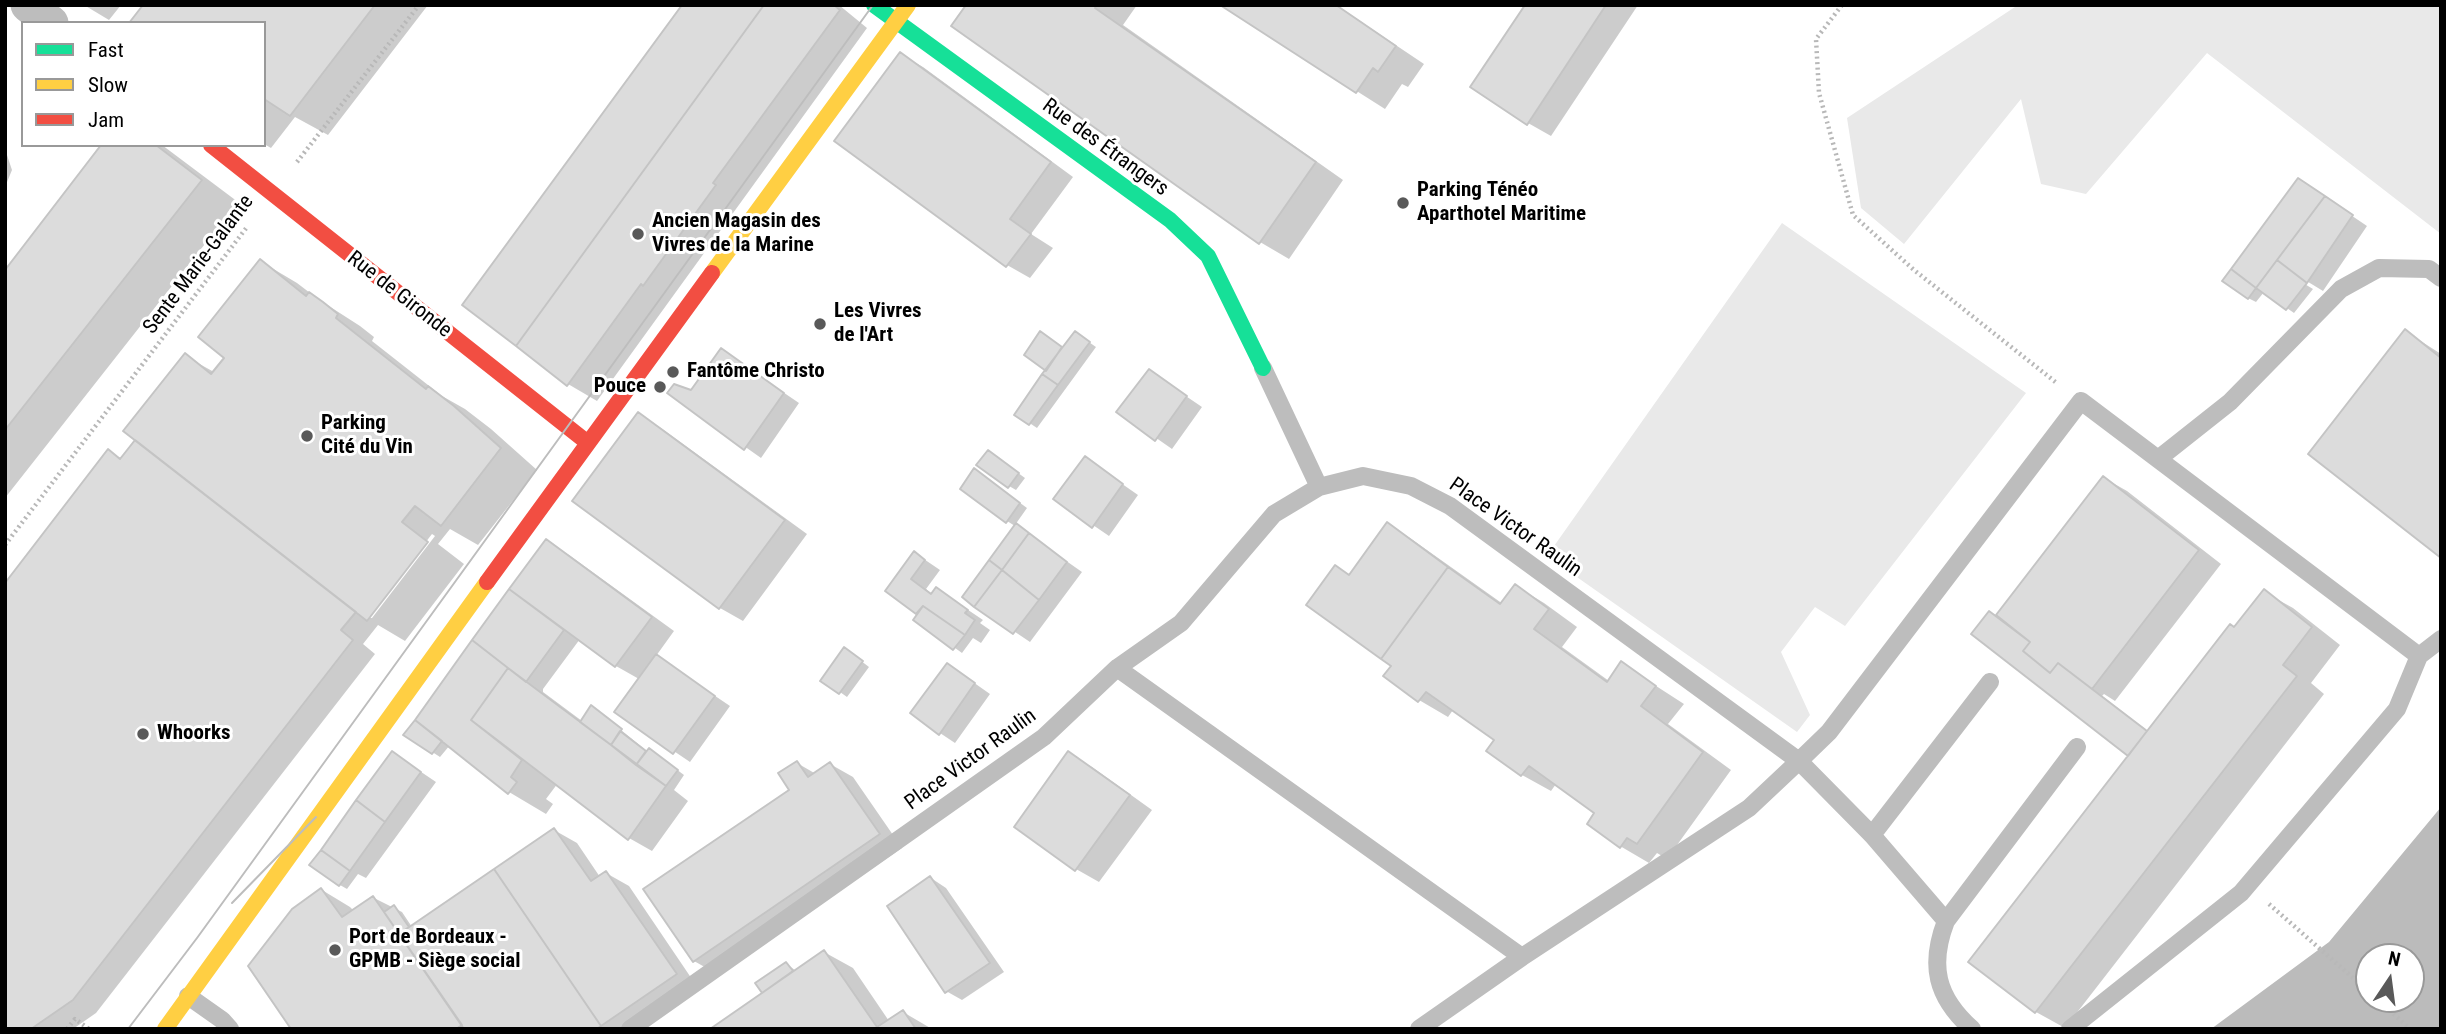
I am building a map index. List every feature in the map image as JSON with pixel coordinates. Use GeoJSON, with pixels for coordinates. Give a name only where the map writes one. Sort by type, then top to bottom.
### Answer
{"type":"FeatureCollection","features":[{"type":"Feature","properties":{"kind":"street"},"geometry":{"type":"LineString","coordinates":[[28,5],[48,21]]}},
{"type":"Feature","properties":{"kind":"street","name":"Rue des Étrangers"},"geometry":{"type":"LineString","coordinates":[[874,5],[1170,220],[1208,256],[1263,368]]}},
{"type":"Feature","properties":{"kind":"street"},"geometry":{"type":"LineString","coordinates":[[165,1029],[908,5]]}},
{"type":"Feature","properties":{"kind":"street","name":"Rue de Gironde"},"geometry":{"type":"LineString","coordinates":[[214,147],[588,443]]}},
{"type":"Feature","properties":{"kind":"lane"},"geometry":{"type":"LineString","coordinates":[[2158,459],[2230,402],[2341,289],[2379,268],[2428,269],[2441,278]]}},
{"type":"Feature","properties":{"kind":"lane"},"geometry":{"type":"LineString","coordinates":[[1263,368],[1319,487]]}},
{"type":"Feature","properties":{"kind":"lane"},"geometry":{"type":"LineString","coordinates":[[1419,1029],[1522,957],[1749,808],[1799,761],[1829,732],[2081,401],[2419,656]]}},
{"type":"Feature","properties":{"kind":"lane","name":"Place Victor Raulin"},"geometry":{"type":"LineString","coordinates":[[631,1029],[1044,737],[1116,668],[1181,623],[1274,514],[1319,487],[1363,476],[1411,486],[1450,506],[1799,761],[1872,835],[1946,921]]}},
{"type":"Feature","properties":{"kind":"lane"},"geometry":{"type":"LineString","coordinates":[[2070,1029],[2241,893],[2398,709],[2419,656],[2441,639]]}},
{"type":"Feature","properties":{"kind":"lane"},"geometry":{"type":"LineString","coordinates":[[1116,668],[1522,957]]}},
{"type":"Feature","properties":{"kind":"lane"},"geometry":{"type":"LineString","coordinates":[[1872,835],[1990,682]]}},
{"type":"Feature","properties":{"kind":"lane"},"geometry":{"type":"LineString","coordinates":[[1972,1029],[1955,1014],[1943,994],[1937,975],[1938,941],[1946,921],[2077,747]]}},
{"type":"Feature","properties":{"kind":"lane"},"geometry":{"type":"LineString","coordinates":[[188,996],[222,1020],[230,1029]]}},
{"type":"Feature","properties":{"kind":"path","name":"Sente Marie-Galante"},"geometry":{"type":"LineString","coordinates":[[5,545],[419,5]]}},
{"type":"Feature","properties":{"kind":"path"},"geometry":{"type":"LineString","coordinates":[[1842,5],[1816,39],[1819,93],[1853,215],[1914,270],[2081,401]]}},
{"type":"Feature","properties":{"kind":"path"},"geometry":{"type":"LineString","coordinates":[[2248,884],[2355,980]]}},
{"type":"Feature","properties":{"kind":"path"},"geometry":{"type":"LineString","coordinates":[[2392,1013],[2410,1029]]}},
{"type":"Feature","properties":{"kind":"path"},"geometry":{"type":"LineString","coordinates":[[67,1029],[75,1019],[89,1029]]}},
{"type":"Feature","properties":{"kind":"shaded area"},"geometry":{"type":"Polygon","coordinates":[[[2018,5],[2441,5],[2441,234],[2207,53],[2086,194],[2041,184],[2021,99],[1904,244],[1861,208],[1847,118],[2018,5]]]}},
{"type":"Feature","properties":{"kind":"shaded area"},"geometry":{"type":"Polygon","coordinates":[[[1782,223],[2026,393],[1845,626],[1815,607],[1781,652],[1810,715],[1797,732],[1547,556],[1782,223]]]}},
{"type":"Feature","properties":{"kind":"shaded area"},"geometry":{"type":"Polygon","coordinates":[[[2441,807],[2441,1029],[2211,1029],[2329,942],[2441,807]]]}},
{"type":"Feature","properties":{"kind":"building"},"geometry":{"type":"Polygon","coordinates":[[[143,5],[375,5],[290,116],[266,100],[266,21],[131,21],[143,5]]]}},
{"type":"Feature","properties":{"kind":"building"},"geometry":{"type":"Polygon","coordinates":[[[682,5],[764,5],[516,346],[462,305],[682,5]]]}},
{"type":"Feature","properties":{"kind":"building","name":"Ancien Magasin des Vivres de la Marine"},"geometry":{"type":"Polygon","coordinates":[[[764,5],[834,5],[840,10],[713,183],[716,185],[643,286],[641,284],[567,386],[516,346],[764,5]]]}},
{"type":"Feature","properties":{"kind":"building"},"geometry":{"type":"Polygon","coordinates":[[[966,5],[1097,5],[1095,8],[1316,162],[1259,244],[951,26],[966,5]]]}},
{"type":"Feature","properties":{"kind":"building"},"geometry":{"type":"Polygon","coordinates":[[[1220,5],[1336,5],[1396,46],[1378,72],[1373,68],[1356,93],[1220,5]]]}},
{"type":"Feature","properties":{"kind":"building"},"geometry":{"type":"Polygon","coordinates":[[[1525,5],[1606,5],[1527,125],[1470,87],[1525,5]]]}},
{"type":"Feature","properties":{"kind":"building"},"geometry":{"type":"Polygon","coordinates":[[[900,52],[1051,162],[1010,219],[1031,234],[1006,267],[834,141],[900,52]]]}},
{"type":"Feature","properties":{"kind":"building"},"geometry":{"type":"Polygon","coordinates":[[[99,147],[159,147],[202,180],[5,430],[5,270],[99,147]]]}},
{"type":"Feature","properties":{"kind":"building"},"geometry":{"type":"Polygon","coordinates":[[[2298,178],[2325,196],[2256,288],[2231,269],[2298,178]]]}},
{"type":"Feature","properties":{"kind":"building"},"geometry":{"type":"Polygon","coordinates":[[[2325,196],[2353,215],[2307,283],[2277,260],[2325,196]]]}},
{"type":"Feature","properties":{"kind":"building","name":"Parking Cité du Vin"},"geometry":{"type":"Polygon","coordinates":[[[260,259],[306,296],[309,292],[323,302],[338,314],[336,318],[426,389],[428,386],[454,406],[501,448],[441,526],[415,506],[402,522],[428,542],[367,621],[123,431],[185,353],[211,374],[224,358],[198,337],[260,259]]]}},
{"type":"Feature","properties":{"kind":"building"},"geometry":{"type":"Polygon","coordinates":[[[2277,260],[2307,283],[2286,310],[2256,288],[2277,260]]]}},
{"type":"Feature","properties":{"kind":"building"},"geometry":{"type":"Polygon","coordinates":[[[2231,269],[2256,288],[2248,299],[2222,281],[2231,269]]]}},
{"type":"Feature","properties":{"kind":"building"},"geometry":{"type":"Polygon","coordinates":[[[2405,329],[2441,358],[2441,558],[2308,454],[2405,329]]]}},
{"type":"Feature","properties":{"kind":"building"},"geometry":{"type":"Polygon","coordinates":[[[1040,331],[1062,347],[1046,371],[1024,355],[1040,331]]]}},
{"type":"Feature","properties":{"kind":"building"},"geometry":{"type":"Polygon","coordinates":[[[1075,331],[1090,342],[1058,385],[1042,374],[1075,331]]]}},
{"type":"Feature","properties":{"kind":"building"},"geometry":{"type":"Polygon","coordinates":[[[721,348],[784,393],[744,450],[667,393],[674,384],[691,390],[721,348]]]}},
{"type":"Feature","properties":{"kind":"building"},"geometry":{"type":"Polygon","coordinates":[[[1149,369],[1187,396],[1155,441],[1116,412],[1149,369]]]}},
{"type":"Feature","properties":{"kind":"building"},"geometry":{"type":"Polygon","coordinates":[[[1042,374],[1058,385],[1029,425],[1014,415],[1042,374]]]}},
{"type":"Feature","properties":{"kind":"building"},"geometry":{"type":"Polygon","coordinates":[[[638,412],[785,520],[719,609],[572,501],[638,412]]]}},
{"type":"Feature","properties":{"kind":"building","name":"Whoorks"},"geometry":{"type":"Polygon","coordinates":[[[135,440],[356,612],[341,630],[353,640],[73,1000],[31,1029],[5,1029],[5,583],[108,449],[120,459],[135,440]]]}},
{"type":"Feature","properties":{"kind":"building"},"geometry":{"type":"Polygon","coordinates":[[[988,450],[1019,473],[1008,488],[976,465],[988,450]]]}},
{"type":"Feature","properties":{"kind":"building"},"geometry":{"type":"Polygon","coordinates":[[[1085,456],[1123,484],[1092,528],[1053,499],[1085,456]]]}},
{"type":"Feature","properties":{"kind":"building"},"geometry":{"type":"Polygon","coordinates":[[[974,468],[1020,503],[1006,523],[960,489],[974,468]]]}},
{"type":"Feature","properties":{"kind":"building"},"geometry":{"type":"Polygon","coordinates":[[[2103,476],[2199,550],[2092,689],[2058,663],[2050,673],[2023,651],[2030,642],[1996,615],[2103,476]]]}},
{"type":"Feature","properties":{"kind":"building"},"geometry":{"type":"Polygon","coordinates":[[[1387,522],[1448,567],[1381,659],[1306,605],[1335,565],[1349,575],[1387,522]]]}},
{"type":"Feature","properties":{"kind":"building"},"geometry":{"type":"Polygon","coordinates":[[[1016,523],[1029,533],[1002,570],[989,560],[1016,523]]]}},
{"type":"Feature","properties":{"kind":"building"},"geometry":{"type":"Polygon","coordinates":[[[1029,533],[1067,562],[1039,600],[1002,570],[1029,533]]]}},
{"type":"Feature","properties":{"kind":"building"},"geometry":{"type":"Polygon","coordinates":[[[546,539],[652,617],[615,667],[509,589],[546,539]]]}},
{"type":"Feature","properties":{"kind":"building"},"geometry":{"type":"Polygon","coordinates":[[[914,551],[925,560],[911,579],[931,594],[936,587],[968,610],[965,613],[975,620],[965,635],[923,606],[916,614],[885,591],[914,551]]]}},
{"type":"Feature","properties":{"kind":"building"},"geometry":{"type":"Polygon","coordinates":[[[989,560],[1002,570],[974,607],[962,597],[989,560]]]}},
{"type":"Feature","properties":{"kind":"building"},"geometry":{"type":"Polygon","coordinates":[[[1448,567],[1500,604],[1515,584],[1549,609],[1534,629],[1607,682],[1621,661],[1656,686],[1641,706],[1703,752],[1637,844],[1627,838],[1620,848],[1587,824],[1594,813],[1529,766],[1521,776],[1486,751],[1494,740],[1426,692],[1418,702],[1383,676],[1391,666],[1381,659],[1448,567]]]}},
{"type":"Feature","properties":{"kind":"building"},"geometry":{"type":"Polygon","coordinates":[[[1002,570],[1039,600],[1013,634],[974,607],[1002,570]]]}},
{"type":"Feature","properties":{"kind":"building"},"geometry":{"type":"Polygon","coordinates":[[[509,589],[564,630],[526,682],[472,640],[509,589]]]}},
{"type":"Feature","properties":{"kind":"building"},"geometry":{"type":"Polygon","coordinates":[[[2264,589],[2312,627],[2283,665],[2297,676],[2035,1013],[1968,962],[2230,624],[2234,627],[2264,589]]]}},
{"type":"Feature","properties":{"kind":"building"},"geometry":{"type":"Polygon","coordinates":[[[923,606],[965,635],[953,650],[913,620],[923,606]]]}},
{"type":"Feature","properties":{"kind":"building"},"geometry":{"type":"Polygon","coordinates":[[[1989,611],[2030,642],[2023,651],[2050,673],[2058,663],[2147,731],[2128,756],[1971,634],[1989,611]]]}},
{"type":"Feature","properties":{"kind":"building"},"geometry":{"type":"Polygon","coordinates":[[[472,640],[508,668],[471,720],[522,760],[511,777],[517,782],[508,794],[415,720],[472,640]]]}},
{"type":"Feature","properties":{"kind":"building"},"geometry":{"type":"Polygon","coordinates":[[[844,647],[863,661],[839,694],[820,681],[844,647]]]}},
{"type":"Feature","properties":{"kind":"building"},"geometry":{"type":"Polygon","coordinates":[[[656,654],[715,696],[673,754],[614,712],[656,654]]]}},
{"type":"Feature","properties":{"kind":"building"},"geometry":{"type":"Polygon","coordinates":[[[947,663],[975,683],[939,735],[910,713],[947,663]]]}},
{"type":"Feature","properties":{"kind":"building"},"geometry":{"type":"Polygon","coordinates":[[[508,668],[666,786],[628,840],[471,720],[508,668]]]}},
{"type":"Feature","properties":{"kind":"building"},"geometry":{"type":"Polygon","coordinates":[[[591,705],[622,729],[611,745],[580,722],[591,705]]]}},
{"type":"Feature","properties":{"kind":"building"},"geometry":{"type":"Polygon","coordinates":[[[415,720],[442,741],[432,754],[403,735],[415,720]]]}},
{"type":"Feature","properties":{"kind":"building"},"geometry":{"type":"Polygon","coordinates":[[[620,731],[646,751],[636,765],[611,745],[620,731]]]}},
{"type":"Feature","properties":{"kind":"building"},"geometry":{"type":"Polygon","coordinates":[[[649,748],[678,770],[666,786],[636,765],[649,748]]]}},
{"type":"Feature","properties":{"kind":"building"},"geometry":{"type":"Polygon","coordinates":[[[392,751],[421,772],[385,822],[356,800],[392,751]]]}},
{"type":"Feature","properties":{"kind":"building"},"geometry":{"type":"Polygon","coordinates":[[[1068,751],[1130,795],[1075,871],[1014,827],[1068,751]]]}},
{"type":"Feature","properties":{"kind":"building"},"geometry":{"type":"Polygon","coordinates":[[[797,761],[808,777],[830,762],[880,834],[693,962],[643,889],[789,790],[778,773],[797,761]]]}},
{"type":"Feature","properties":{"kind":"building"},"geometry":{"type":"Polygon","coordinates":[[[356,800],[385,822],[350,871],[321,850],[356,800]]]}},
{"type":"Feature","properties":{"kind":"building"},"geometry":{"type":"Polygon","coordinates":[[[554,828],[591,881],[606,871],[677,974],[601,1026],[494,869],[554,828]]]}},
{"type":"Feature","properties":{"kind":"building"},"geometry":{"type":"Polygon","coordinates":[[[321,850],[350,871],[339,886],[309,865],[321,850]]]}},
{"type":"Feature","properties":{"kind":"building"},"geometry":{"type":"Polygon","coordinates":[[[494,869],[601,1026],[597,1029],[464,1029],[399,934],[494,869]]]}},
{"type":"Feature","properties":{"kind":"building"},"geometry":{"type":"Polygon","coordinates":[[[930,876],[990,963],[945,993],[887,906],[930,876]]]}},
{"type":"Feature","properties":{"kind":"building","name":"Port de Bordeaux - GPMB - Siège social"},"geometry":{"type":"Polygon","coordinates":[[[321,888],[342,917],[373,896],[462,1025],[456,1029],[291,1029],[248,966],[292,909],[321,888]]]}},
{"type":"Feature","properties":{"kind":"building"},"geometry":{"type":"Polygon","coordinates":[[[394,905],[409,927],[399,934],[384,912],[394,905]]]}},
{"type":"Feature","properties":{"kind":"building"},"geometry":{"type":"Polygon","coordinates":[[[824,950],[877,1027],[903,1010],[916,1029],[710,1029],[824,950]]]}},
{"type":"Feature","properties":{"kind":"building"},"geometry":{"type":"Polygon","coordinates":[[[786,962],[793,971],[762,993],[755,983],[786,962]]]}},
{"type":"Feature","properties":{"kind":"tram line"},"geometry":{"type":"LineString","coordinates":[[128,1029],[197,938],[873,5]]}},
{"type":"Feature","properties":{"kind":"tram line"},"geometry":{"type":"LineString","coordinates":[[232,903],[316,817]]}},
{"type":"Feature","properties":{"kind":"traffic: fast"},"geometry":{"type":"LineString","coordinates":[[874,5],[1170,220],[1208,256],[1263,368]]}},
{"type":"Feature","properties":{"kind":"traffic: slow"},"geometry":{"type":"LineString","coordinates":[[712,273],[908,5]]}},
{"type":"Feature","properties":{"kind":"traffic: slow"},"geometry":{"type":"LineString","coordinates":[[165,1029],[487,582]]}},
{"type":"Feature","properties":{"kind":"traffic: jam"},"geometry":{"type":"LineString","coordinates":[[214,147],[588,443]]}},
{"type":"Feature","properties":{"kind":"traffic: jam"},"geometry":{"type":"LineString","coordinates":[[487,582],[712,273]]}},
{"type":"Feature","properties":{"kind":"place","name":"Parking Ténéo Aparthotel Maritime"},"geometry":{"type":"Point","coordinates":[1403,203]}},
{"type":"Feature","properties":{"kind":"place","name":"Ancien Magasin des Vivres de la Marine"},"geometry":{"type":"Point","coordinates":[638,234]}},
{"type":"Feature","properties":{"kind":"place","name":"Les Vivres de l'Art"},"geometry":{"type":"Point","coordinates":[820,324]}},
{"type":"Feature","properties":{"kind":"place","name":"Fantôme Christo"},"geometry":{"type":"Point","coordinates":[673,372]}},
{"type":"Feature","properties":{"kind":"place","name":"Pouce"},"geometry":{"type":"Point","coordinates":[660,387]}},
{"type":"Feature","properties":{"kind":"place","name":"Parking Cité du Vin"},"geometry":{"type":"Point","coordinates":[307,436]}},
{"type":"Feature","properties":{"kind":"place","name":"Whoorks"},"geometry":{"type":"Point","coordinates":[143,734]}},
{"type":"Feature","properties":{"kind":"place","name":"Port de Bordeaux - GPMB - Siège social"},"geometry":{"type":"Point","coordinates":[335,950]}}]}
